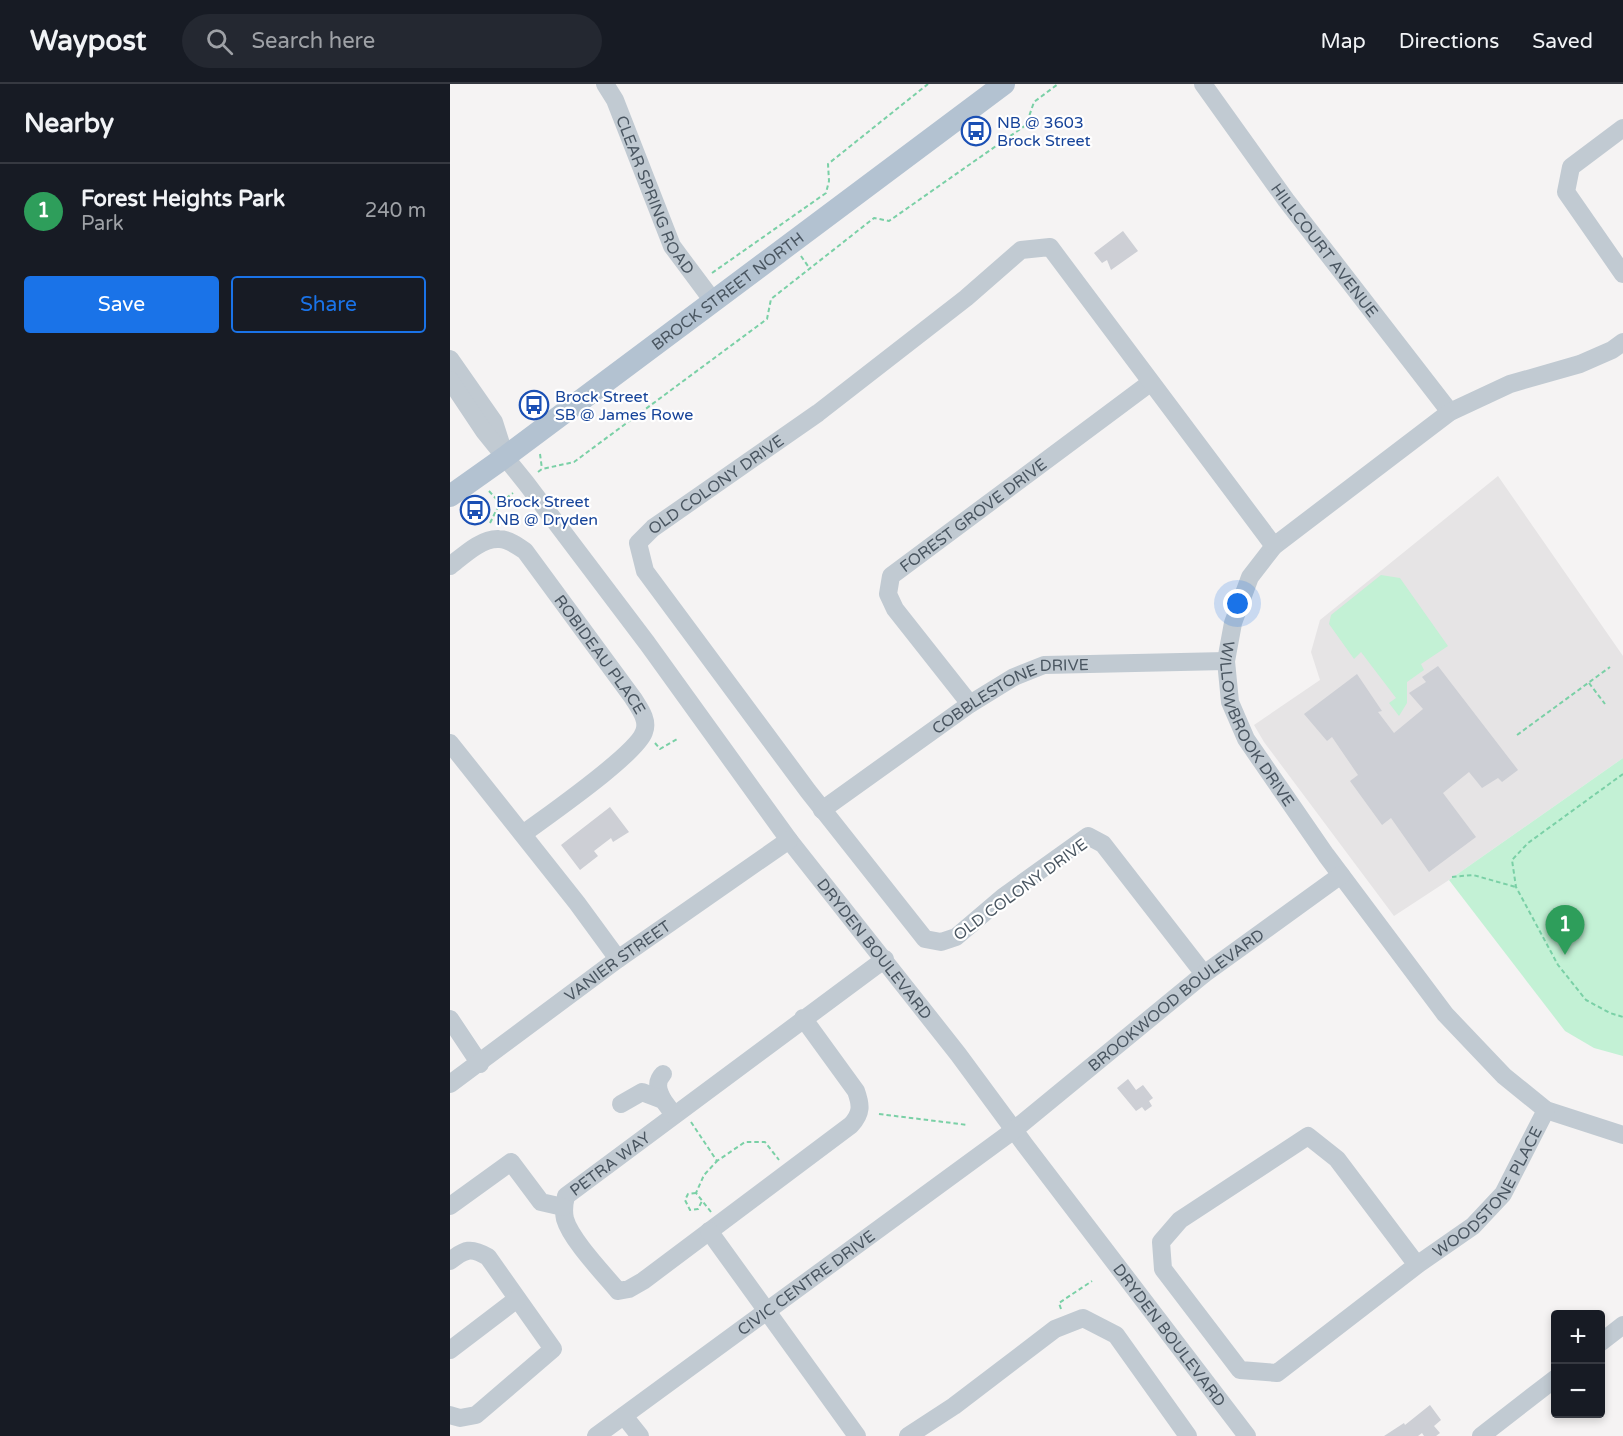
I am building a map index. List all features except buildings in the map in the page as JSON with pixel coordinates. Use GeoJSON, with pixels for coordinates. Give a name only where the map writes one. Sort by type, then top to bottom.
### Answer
{"type":"FeatureCollection","features":[{"type":"Feature","properties":{"kind":"main road","name":"BROCK STREET NORTH"},"geometry":{"type":"LineString","coordinates":[[450,496],[1004,84]]}},
{"type":"Feature","properties":{"kind":"street","name":"CLEAR SPRING ROAD"},"geometry":{"type":"LineString","coordinates":[[605,84],[615,100],[672,246],[713,301]]}},
{"type":"Feature","properties":{"kind":"street","name":"HILLCOURT AVENUE"},"geometry":{"type":"LineString","coordinates":[[1203,84],[1286,200],[1450,412]]}},
{"type":"Feature","properties":{"kind":"street"},"geometry":{"type":"LineString","coordinates":[[1623,128],[1571,167],[1566,192],[1623,274]]}},
{"type":"Feature","properties":{"kind":"street","name":"OLD COLONY DRIVE"},"geometry":{"type":"LineString","coordinates":[[1204,974],[1103,844],[1088,836],[1003,897],[956,938],[941,942],[925,939],[822,810],[645,571],[638,543],[652,528],[828,406],[966,298],[1021,250],[1050,247],[1274,546]]}},
{"type":"Feature","properties":{"kind":"street","name":"WILLOWBROOK DRIVE"},"geometry":{"type":"LineString","coordinates":[[1623,342],[1580,364],[1510,384],[1450,412],[1274,546],[1250,577],[1233,623],[1226,661],[1230,702],[1246,739],[1341,875],[1445,1014],[1504,1076],[1546,1110],[1623,1135]]}},
{"type":"Feature","properties":{"kind":"street"},"geometry":{"type":"LineString","coordinates":[[450,359],[495,422],[505,457]]}},
{"type":"Feature","properties":{"kind":"street","name":"DRYDEN BOULEVARD"},"geometry":{"type":"LineString","coordinates":[[450,380],[484,431],[647,644],[789,840],[885,959],[1247,1436]]}},
{"type":"Feature","properties":{"kind":"street","name":"FOREST GROVE DRIVE"},"geometry":{"type":"LineString","coordinates":[[970,704],[895,609],[888,594],[891,576],[1150,383]]}},
{"type":"Feature","properties":{"kind":"street","name":"ROBIDEAU PLACE"},"geometry":{"type":"LineString","coordinates":[[450,566],[476,547],[489,541],[500,539],[525,551],[633,698],[645,718],[645,732],[630,752],[523,834]]}},
{"type":"Feature","properties":{"kind":"street","name":"COBBLESTONE DRIVE"},"geometry":{"type":"LineString","coordinates":[[822,810],[970,704],[1014,677],[1044,665],[1226,661]]}},
{"type":"Feature","properties":{"kind":"street"},"geometry":{"type":"LineString","coordinates":[[450,743],[577,903],[618,959]]}},
{"type":"Feature","properties":{"kind":"street","name":"VANIER STREET"},"geometry":{"type":"LineString","coordinates":[[450,1084],[480,1064],[618,959],[789,840]]}},
{"type":"Feature","properties":{"kind":"street","name":"BROOKWOOD BOULEVARD"},"geometry":{"type":"LineString","coordinates":[[1014,1130],[1204,974],[1341,875]]}},
{"type":"Feature","properties":{"kind":"street","name":"PETRA WAY"},"geometry":{"type":"LineString","coordinates":[[803,1018],[856,1091],[861,1103],[858,1117],[851,1125],[643,1281],[629,1289],[618,1291],[573,1235],[565,1220],[563,1207],[566,1196],[673,1108],[885,959]]}},
{"type":"Feature","properties":{"kind":"street"},"geometry":{"type":"LineString","coordinates":[[450,1019],[480,1064]]}},
{"type":"Feature","properties":{"kind":"street"},"geometry":{"type":"LineString","coordinates":[[663,1074],[658,1078],[658,1089],[673,1108]]}},
{"type":"Feature","properties":{"kind":"street"},"geometry":{"type":"LineString","coordinates":[[621,1104],[642,1092],[673,1108]]}},
{"type":"Feature","properties":{"kind":"street","name":"WOODSTONE PLACE"},"geometry":{"type":"LineString","coordinates":[[1417,1265],[1337,1159],[1308,1136],[1180,1220],[1161,1242],[1163,1269],[1240,1370],[1277,1373],[1417,1265],[1473,1226],[1503,1194],[1546,1110]]}},
{"type":"Feature","properties":{"kind":"street","name":"CIVIC CENTRE DRIVE"},"geometry":{"type":"LineString","coordinates":[[596,1436],[1014,1130]]}},
{"type":"Feature","properties":{"kind":"street"},"geometry":{"type":"LineString","coordinates":[[450,1206],[511,1162],[541,1202],[563,1207]]}},
{"type":"Feature","properties":{"kind":"street"},"geometry":{"type":"LineString","coordinates":[[714,1227],[767,1312],[856,1436]]}},
{"type":"Feature","properties":{"kind":"street"},"geometry":{"type":"LineString","coordinates":[[450,1261],[463,1251],[477,1251],[488,1257],[553,1349],[476,1415],[460,1418],[450,1414]]}},
{"type":"Feature","properties":{"kind":"street"},"geometry":{"type":"LineString","coordinates":[[450,1350],[517,1299]]}},
{"type":"Feature","properties":{"kind":"street"},"geometry":{"type":"LineString","coordinates":[[908,1436],[954,1406],[1055,1329],[1083,1318],[1116,1335],[1188,1436]]}},
{"type":"Feature","properties":{"kind":"street"},"geometry":{"type":"LineString","coordinates":[[1605,1339],[1623,1325]]}},
{"type":"Feature","properties":{"kind":"street"},"geometry":{"type":"LineString","coordinates":[[1481,1436],[1551,1382]]}},
{"type":"Feature","properties":{"kind":"street"},"geometry":{"type":"LineString","coordinates":[[624,1416],[640,1436]]}},
{"type":"Feature","properties":{"kind":"path"},"geometry":{"type":"LineString","coordinates":[[699,282],[826,193],[829,181],[828,164],[928,84]]}},
{"type":"Feature","properties":{"kind":"path"},"geometry":{"type":"LineString","coordinates":[[489,525],[500,502],[543,469],[574,462],[767,319],[771,299],[874,218],[889,221],[1026,125],[1034,102],[1058,84]]}},
{"type":"Feature","properties":{"kind":"path"},"geometry":{"type":"LineString","coordinates":[[1517,735],[1610,667]]}},
{"type":"Feature","properties":{"kind":"path"},"geometry":{"type":"LineString","coordinates":[[1589,683],[1605,704]]}},
{"type":"Feature","properties":{"kind":"path"},"geometry":{"type":"LineString","coordinates":[[645,732],[660,749],[676,740]]}},
{"type":"Feature","properties":{"kind":"path"},"geometry":{"type":"LineString","coordinates":[[1623,774],[1528,843],[1512,860],[1516,887],[1558,965],[1586,1000],[1623,1017]]}},
{"type":"Feature","properties":{"kind":"path"},"geometry":{"type":"LineString","coordinates":[[1452,877],[1473,875],[1516,887]]}},
{"type":"Feature","properties":{"kind":"path"},"geometry":{"type":"LineString","coordinates":[[673,1108],[717,1161]]}},
{"type":"Feature","properties":{"kind":"path"},"geometry":{"type":"LineString","coordinates":[[879,1114],[968,1125]]}},
{"type":"Feature","properties":{"kind":"path"},"geometry":{"type":"LineString","coordinates":[[696,1193],[704,1175],[717,1161],[746,1142],[765,1142],[789,1172]]}},
{"type":"Feature","properties":{"kind":"path"},"geometry":{"type":"LineString","coordinates":[[696,1193],[702,1200],[714,1227]]}},
{"type":"Feature","properties":{"kind":"path"},"geometry":{"type":"LineString","coordinates":[[696,1193],[688,1194],[685,1200],[690,1210],[698,1209],[702,1200]]}},
{"type":"Feature","properties":{"kind":"path"},"geometry":{"type":"LineString","coordinates":[[1065,1325],[1059,1303],[1092,1281]]}},
{"type":"Feature","properties":{"kind":"shaded area"},"geometry":{"type":"Polygon","coordinates":[[[1498,476],[1623,656],[1623,758],[1394,916],[1264,742],[1254,725],[1320,680],[1311,652],[1320,620],[1498,476]]]}},
{"type":"Feature","properties":{"kind":"green space"},"geometry":{"type":"Polygon","coordinates":[[[1381,575],[1400,578],[1448,646],[1421,664],[1424,670],[1407,682],[1407,703],[1399,716],[1389,703],[1396,698],[1361,652],[1354,659],[1329,624],[1331,615],[1381,575]]]}},
{"type":"Feature","properties":{"kind":"green space"},"geometry":{"type":"Polygon","coordinates":[[[1623,758],[1623,1056],[1594,1048],[1565,1031],[1449,880],[1623,758]]]}},
{"type":"Feature","properties":{"kind":"place","name":"NB @ 3603 Brock Street"},"geometry":{"type":"Point","coordinates":[976,131]}},
{"type":"Feature","properties":{"kind":"place","name":"Brock Street SB @ James Rowe"},"geometry":{"type":"Point","coordinates":[534,405]}},
{"type":"Feature","properties":{"kind":"place","name":"Brock Street NB @ Dryden"},"geometry":{"type":"Point","coordinates":[475,510]}},
{"type":"Feature","properties":{"kind":"place","name":"Forest Heights Park"},"geometry":{"type":"Point","coordinates":[1565,955]}}]}
